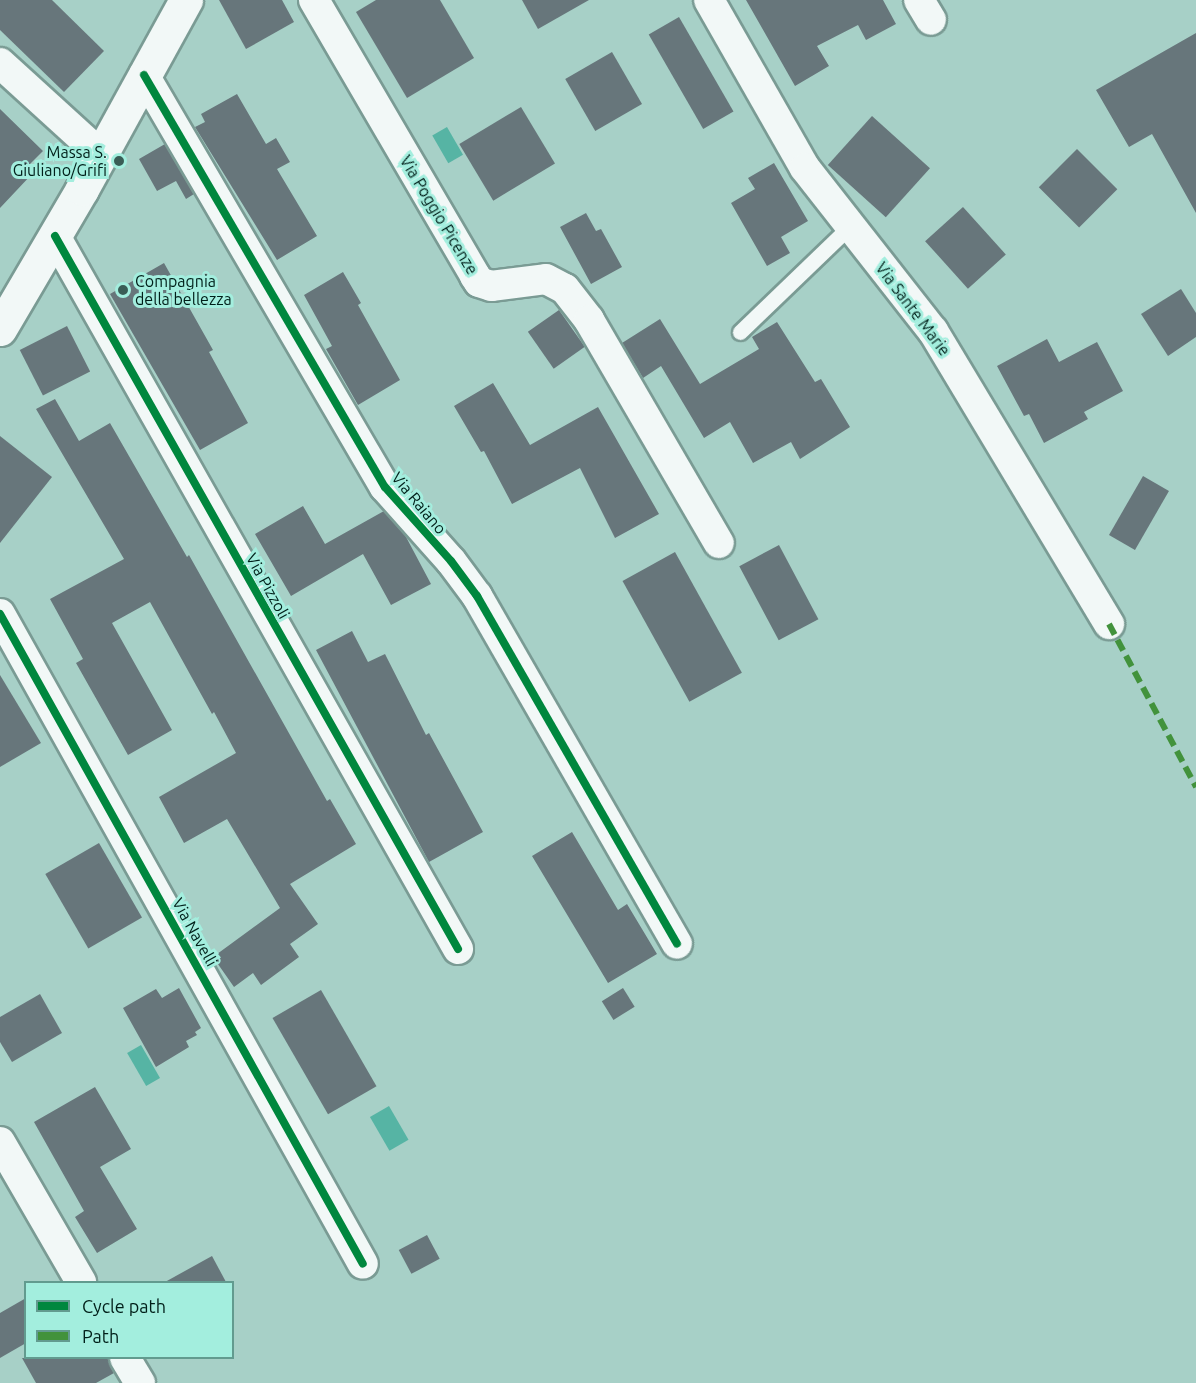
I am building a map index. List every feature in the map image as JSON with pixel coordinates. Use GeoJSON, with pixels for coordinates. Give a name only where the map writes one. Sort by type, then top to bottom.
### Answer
{"type":"FeatureCollection","features":[{"type":"Feature","properties":{"kind":"street"},"geometry":{"type":"LineString","coordinates":[[0,329],[101,155],[186,0]]}},
{"type":"Feature","properties":{"kind":"street","name":"Via Poggio Picenze"},"geometry":{"type":"LineString","coordinates":[[314,0],[479,282],[491,286],[546,279],[565,289],[589,320],[719,543]]}},
{"type":"Feature","properties":{"kind":"street","name":"Via Sante Marie"},"geometry":{"type":"LineString","coordinates":[[709,0],[794,152],[933,331],[1109,624]]}},
{"type":"Feature","properties":{"kind":"street"},"geometry":{"type":"LineString","coordinates":[[0,63],[101,155]]}},
{"type":"Feature","properties":{"kind":"street","name":"Via Raiano"},"geometry":{"type":"LineString","coordinates":[[144,75],[385,487],[451,561],[477,596],[677,944]]}},
{"type":"Feature","properties":{"kind":"street","name":"Via Pizzoli"},"geometry":{"type":"LineString","coordinates":[[55,236],[458,949]]}},
{"type":"Feature","properties":{"kind":"street","name":"Via Navelli"},"geometry":{"type":"LineString","coordinates":[[0,614],[363,1264]]}},
{"type":"Feature","properties":{"kind":"street"},"geometry":{"type":"LineString","coordinates":[[0,1142],[80,1281]]}},
{"type":"Feature","properties":{"kind":"street"},"geometry":{"type":"LineString","coordinates":[[126,1359],[140,1383]]}},
{"type":"Feature","properties":{"kind":"lane"},"geometry":{"type":"LineString","coordinates":[[740,332],[850,226]]}},
{"type":"Feature","properties":{"kind":"shaded area"},"geometry":{"type":"Polygon","coordinates":[[[447,127],[463,155],[448,163],[432,136],[447,127]]]}},
{"type":"Feature","properties":{"kind":"shaded area"},"geometry":{"type":"Polygon","coordinates":[[[141,1045],[160,1078],[146,1086],[127,1053],[141,1045]]]}},
{"type":"Feature","properties":{"kind":"shaded area"},"geometry":{"type":"Polygon","coordinates":[[[389,1106],[408,1140],[389,1151],[370,1117],[389,1106]]]}},
{"type":"Feature","properties":{"kind":"building"},"geometry":{"type":"Polygon","coordinates":[[[0,0],[52,0],[104,51],[64,92],[0,30],[0,0]]]}},
{"type":"Feature","properties":{"kind":"building"},"geometry":{"type":"Polygon","coordinates":[[[219,0],[282,0],[294,22],[246,49],[219,0]]]}},
{"type":"Feature","properties":{"kind":"building"},"geometry":{"type":"Polygon","coordinates":[[[376,0],[440,0],[474,58],[407,98],[356,12],[376,0]]]}},
{"type":"Feature","properties":{"kind":"building"},"geometry":{"type":"Polygon","coordinates":[[[522,0],[589,0],[538,29],[522,0]]]}},
{"type":"Feature","properties":{"kind":"building"},"geometry":{"type":"Polygon","coordinates":[[[746,0],[883,0],[896,24],[866,40],[858,25],[817,46],[829,66],[795,86],[746,0]]]}},
{"type":"Feature","properties":{"kind":"building"},"geometry":{"type":"Polygon","coordinates":[[[679,17],[734,111],[703,129],[649,34],[679,17]]]}},
{"type":"Feature","properties":{"kind":"building"},"geometry":{"type":"Polygon","coordinates":[[[1196,33],[1196,213],[1152,134],[1129,147],[1096,90],[1196,33]]]}},
{"type":"Feature","properties":{"kind":"building"},"geometry":{"type":"Polygon","coordinates":[[[612,52],[642,104],[595,131],[565,79],[612,52]]]}},
{"type":"Feature","properties":{"kind":"building"},"geometry":{"type":"Polygon","coordinates":[[[237,94],[266,144],[276,138],[290,162],[277,169],[317,236],[277,260],[195,127],[205,122],[201,114],[237,94]]]}},
{"type":"Feature","properties":{"kind":"building"},"geometry":{"type":"Polygon","coordinates":[[[521,107],[555,164],[493,201],[459,144],[521,107]]]}},
{"type":"Feature","properties":{"kind":"building"},"geometry":{"type":"Polygon","coordinates":[[[0,109],[43,151],[26,168],[32,174],[0,208],[0,109]]]}},
{"type":"Feature","properties":{"kind":"building"},"geometry":{"type":"Polygon","coordinates":[[[872,116],[930,168],[886,217],[828,165],[872,116]]]}},
{"type":"Feature","properties":{"kind":"building"},"geometry":{"type":"Polygon","coordinates":[[[165,144],[194,194],[186,199],[176,181],[157,191],[139,159],[165,144]]]}},
{"type":"Feature","properties":{"kind":"building"},"geometry":{"type":"Polygon","coordinates":[[[1077,149],[1117,189],[1079,227],[1039,187],[1077,149]]]}},
{"type":"Feature","properties":{"kind":"building"},"geometry":{"type":"Polygon","coordinates":[[[774,163],[808,221],[781,237],[790,253],[767,266],[731,203],[755,189],[748,178],[774,163]]]}},
{"type":"Feature","properties":{"kind":"building"},"geometry":{"type":"Polygon","coordinates":[[[963,207],[1006,255],[968,289],[925,241],[963,207]]]}},
{"type":"Feature","properties":{"kind":"building"},"geometry":{"type":"Polygon","coordinates":[[[586,213],[596,231],[601,229],[622,267],[591,284],[560,227],[586,213]]]}},
{"type":"Feature","properties":{"kind":"building"},"geometry":{"type":"Polygon","coordinates":[[[164,263],[213,350],[209,352],[248,423],[200,450],[110,294],[164,263]]]}},
{"type":"Feature","properties":{"kind":"building"},"geometry":{"type":"Polygon","coordinates":[[[343,272],[361,303],[358,305],[400,380],[358,405],[326,349],[332,346],[304,295],[343,272]]]}},
{"type":"Feature","properties":{"kind":"building"},"geometry":{"type":"Polygon","coordinates":[[[1181,289],[1196,313],[1196,337],[1168,356],[1141,314],[1181,289]]]}},
{"type":"Feature","properties":{"kind":"building"},"geometry":{"type":"Polygon","coordinates":[[[559,310],[585,347],[554,369],[528,332],[559,310]]]}},
{"type":"Feature","properties":{"kind":"building"},"geometry":{"type":"Polygon","coordinates":[[[660,319],[700,384],[759,349],[752,337],[777,322],[815,382],[821,379],[850,427],[800,459],[791,442],[753,463],[730,422],[704,438],[661,366],[643,378],[622,343],[660,319]]]}},
{"type":"Feature","properties":{"kind":"building"},"geometry":{"type":"Polygon","coordinates":[[[67,326],[90,371],[43,396],[20,350],[67,326]]]}},
{"type":"Feature","properties":{"kind":"building"},"geometry":{"type":"Polygon","coordinates":[[[1047,339],[1059,362],[1097,342],[1123,391],[1084,412],[1088,419],[1044,443],[1029,414],[1024,416],[997,366],[1047,339]]]}},
{"type":"Feature","properties":{"kind":"building"},"geometry":{"type":"Polygon","coordinates":[[[493,383],[530,445],[598,407],[659,514],[615,538],[580,468],[512,504],[484,451],[481,452],[454,406],[493,383]]]}},
{"type":"Feature","properties":{"kind":"building"},"geometry":{"type":"Polygon","coordinates":[[[55,399],[79,441],[110,423],[187,557],[189,555],[327,801],[330,799],[356,844],[290,884],[318,924],[290,944],[299,957],[261,985],[253,973],[234,987],[213,957],[280,908],[227,819],[184,843],[159,797],[236,753],[214,712],[212,714],[150,602],[112,623],[172,730],[128,755],[76,663],[83,659],[50,599],[124,559],[36,409],[55,399]]]}},
{"type":"Feature","properties":{"kind":"building"},"geometry":{"type":"Polygon","coordinates":[[[0,436],[52,477],[0,543],[0,436]]]}},
{"type":"Feature","properties":{"kind":"building"},"geometry":{"type":"Polygon","coordinates":[[[1143,476],[1169,491],[1135,550],[1109,535],[1143,476]]]}},
{"type":"Feature","properties":{"kind":"building"},"geometry":{"type":"Polygon","coordinates":[[[303,506],[325,544],[384,511],[405,535],[431,584],[391,605],[363,554],[291,596],[255,534],[303,506]]]}},
{"type":"Feature","properties":{"kind":"building"},"geometry":{"type":"Polygon","coordinates":[[[779,545],[818,619],[779,640],[739,566],[779,545]]]}},
{"type":"Feature","properties":{"kind":"building"},"geometry":{"type":"Polygon","coordinates":[[[675,552],[742,673],[689,702],[623,581],[675,552]]]}},
{"type":"Feature","properties":{"kind":"building"},"geometry":{"type":"Polygon","coordinates":[[[352,631],[368,662],[385,654],[426,735],[429,733],[483,832],[429,862],[316,650],[352,631]]]}},
{"type":"Feature","properties":{"kind":"building"},"geometry":{"type":"Polygon","coordinates":[[[0,675],[41,743],[0,767],[0,675]]]}},
{"type":"Feature","properties":{"kind":"building"},"geometry":{"type":"Polygon","coordinates":[[[572,832],[618,910],[627,904],[657,954],[608,983],[532,856],[572,832]]]}},
{"type":"Feature","properties":{"kind":"building"},"geometry":{"type":"Polygon","coordinates":[[[99,843],[142,917],[88,948],[45,874],[99,843]]]}},
{"type":"Feature","properties":{"kind":"building"},"geometry":{"type":"Polygon","coordinates":[[[179,988],[201,1028],[195,1032],[197,1035],[186,1041],[189,1047],[156,1067],[123,1008],[156,989],[162,998],[179,988]]]}},
{"type":"Feature","properties":{"kind":"building"},"geometry":{"type":"Polygon","coordinates":[[[623,988],[635,1007],[613,1020],[602,1001],[623,988]]]}},
{"type":"Feature","properties":{"kind":"building"},"geometry":{"type":"Polygon","coordinates":[[[321,990],[376,1086],[328,1114],[273,1018],[321,990]]]}},
{"type":"Feature","properties":{"kind":"building"},"geometry":{"type":"Polygon","coordinates":[[[40,994],[62,1033],[12,1062],[0,1042],[0,1017],[40,994]]]}},
{"type":"Feature","properties":{"kind":"building"},"geometry":{"type":"Polygon","coordinates":[[[95,1087],[131,1149],[100,1167],[137,1229],[97,1253],[75,1217],[84,1211],[34,1122],[95,1087]]]}},
{"type":"Feature","properties":{"kind":"building"},"geometry":{"type":"Polygon","coordinates":[[[427,1235],[440,1259],[411,1274],[399,1250],[427,1235]]]}},
{"type":"Feature","properties":{"kind":"building"},"geometry":{"type":"Polygon","coordinates":[[[212,1256],[225,1281],[167,1281],[212,1256]]]}},
{"type":"Feature","properties":{"kind":"building"},"geometry":{"type":"Polygon","coordinates":[[[24,1299],[24,1344],[0,1358],[0,1313],[24,1299]]]}},
{"type":"Feature","properties":{"kind":"building"},"geometry":{"type":"Polygon","coordinates":[[[22,1358],[108,1359],[114,1373],[96,1383],[36,1383],[22,1358]]]}},
{"type":"Feature","properties":{"kind":"marked path"},"geometry":{"type":"LineString","coordinates":[[1109,624],[1196,787]]}},
{"type":"Feature","properties":{"kind":"cycle path"},"geometry":{"type":"LineString","coordinates":[[144,75],[385,487],[451,561],[477,596],[677,944]]}},
{"type":"Feature","properties":{"kind":"cycle path"},"geometry":{"type":"LineString","coordinates":[[55,236],[458,949]]}},
{"type":"Feature","properties":{"kind":"cycle path"},"geometry":{"type":"LineString","coordinates":[[0,614],[363,1264]]}},
{"type":"Feature","properties":{"kind":"place","name":"Massa S. Giuliano/Grifi"},"geometry":{"type":"Point","coordinates":[119,161]}},
{"type":"Feature","properties":{"kind":"place","name":"Compagnia della bellezza"},"geometry":{"type":"Point","coordinates":[123,290]}}]}
